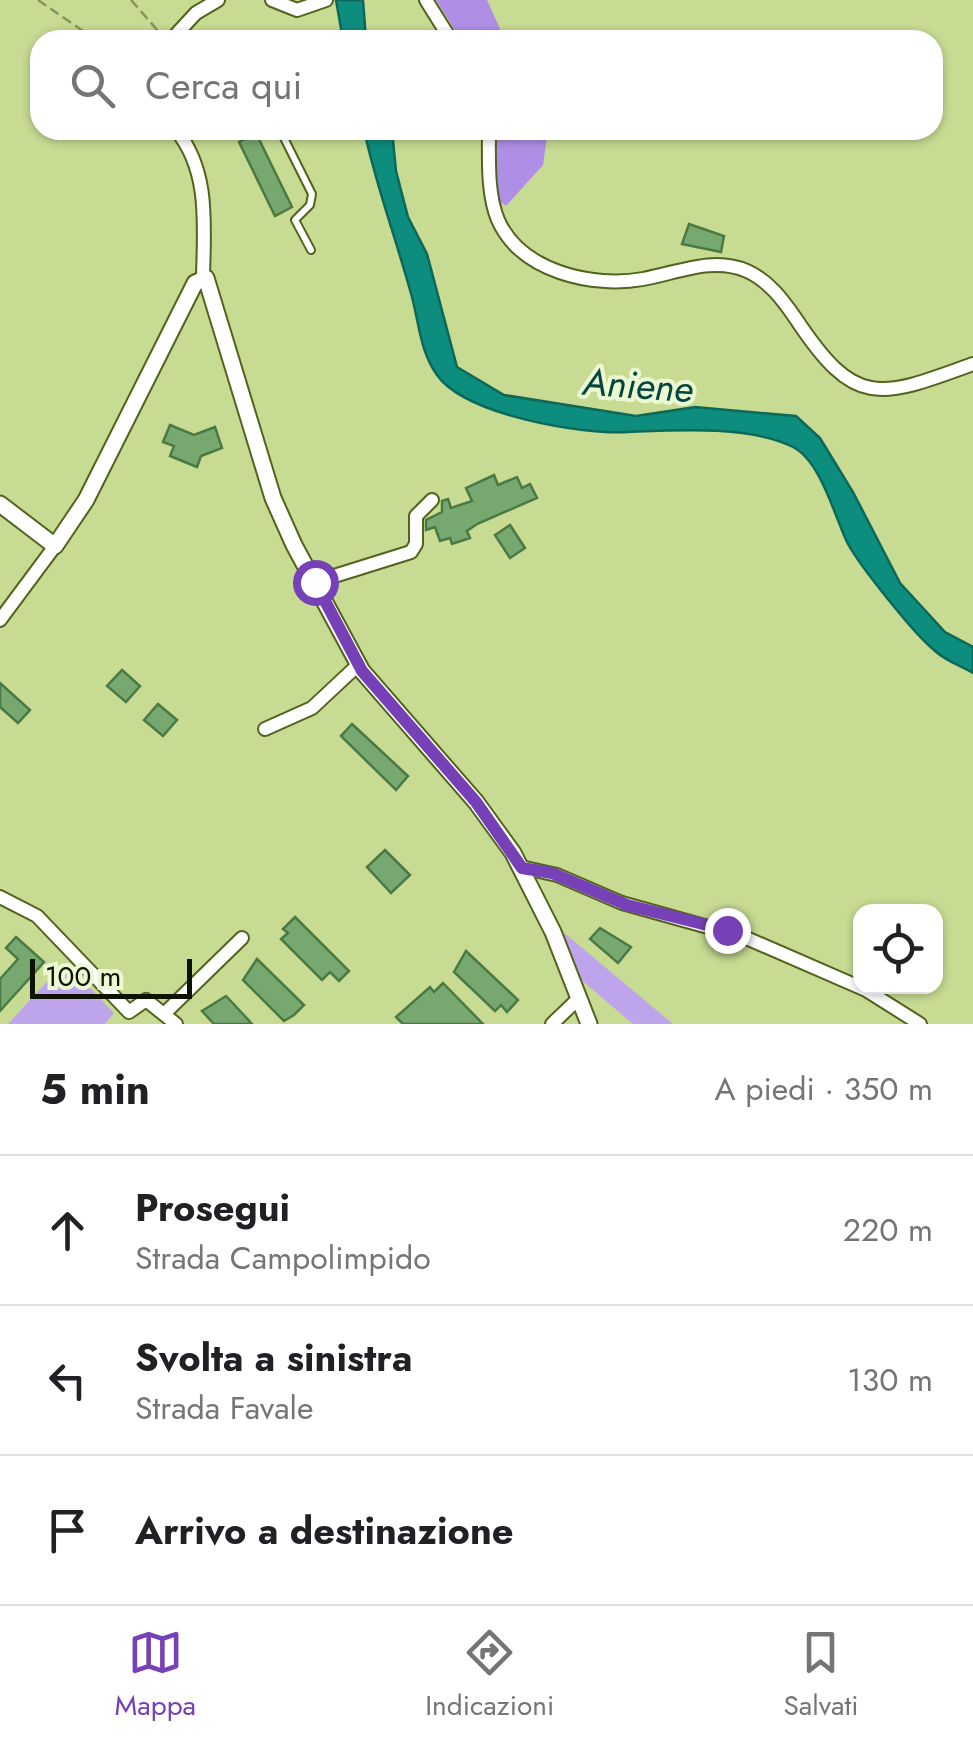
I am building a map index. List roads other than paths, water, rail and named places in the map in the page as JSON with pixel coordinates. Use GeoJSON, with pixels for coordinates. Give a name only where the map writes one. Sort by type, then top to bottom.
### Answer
{"type":"FeatureCollection","features":[{"type":"Feature","properties":{"kind":"street"},"geometry":{"type":"LineString","coordinates":[[187,30],[218,0]]}},
{"type":"Feature","properties":{"kind":"street"},"geometry":{"type":"LineString","coordinates":[[272,0],[296,10],[326,0]]}},
{"type":"Feature","properties":{"kind":"street"},"geometry":{"type":"LineString","coordinates":[[426,0],[445,30]]}},
{"type":"Feature","properties":{"kind":"street"},"geometry":{"type":"LineString","coordinates":[[181,140],[198,171],[204,204],[204,277],[211,288],[273,498],[358,666],[476,802],[522,868],[553,932],[589,1024]]}},
{"type":"Feature","properties":{"kind":"street"},"geometry":{"type":"LineString","coordinates":[[490,140],[498,220],[517,246],[542,264],[616,282],[704,266],[745,270],[778,295],[833,370],[867,388],[910,386],[973,364]]}},
{"type":"Feature","properties":{"kind":"street"},"geometry":{"type":"LineString","coordinates":[[0,620],[86,500],[195,283],[204,277]]}},
{"type":"Feature","properties":{"kind":"street"},"geometry":{"type":"LineString","coordinates":[[315,582],[411,552],[416,544],[416,516],[432,500]]}},
{"type":"Feature","properties":{"kind":"street"},"geometry":{"type":"LineString","coordinates":[[0,504],[55,546]]}},
{"type":"Feature","properties":{"kind":"street"},"geometry":{"type":"LineString","coordinates":[[265,730],[312,708],[358,666]]}},
{"type":"Feature","properties":{"kind":"street"},"geometry":{"type":"LineString","coordinates":[[522,868],[552,873],[627,905],[727,930],[866,990],[920,1024]]}},
{"type":"Feature","properties":{"kind":"street"},"geometry":{"type":"LineString","coordinates":[[0,897],[40,919],[128,1012]]}},
{"type":"Feature","properties":{"kind":"street"},"geometry":{"type":"LineString","coordinates":[[165,1013],[242,938]]}},
{"type":"Feature","properties":{"kind":"street"},"geometry":{"type":"LineString","coordinates":[[552,1024],[578,999]]}},
{"type":"Feature","properties":{"kind":"street"},"geometry":{"type":"LineString","coordinates":[[118,1024],[146,1000],[176,1024]]}},
{"type":"Feature","properties":{"kind":"lane"},"geometry":{"type":"LineString","coordinates":[[285,140],[311,188],[310,204],[295,222],[311,250]]}},
{"type":"Feature","properties":{"kind":"water"},"geometry":{"type":"Polygon","coordinates":[[[336,0],[363,0],[365,30],[341,30],[336,0]]]}},
{"type":"Feature","properties":{"kind":"water"},"geometry":{"type":"Polygon","coordinates":[[[367,140],[393,140],[408,217],[427,254],[457,367],[504,395],[636,416],[695,407],[796,416],[820,438],[900,583],[945,632],[973,647],[973,673],[938,654],[888,599],[848,544],[812,464],[793,447],[734,432],[608,432],[555,426],[498,411],[451,389],[426,355],[367,140]]]}},
{"type":"Feature","properties":{"kind":"water label","name":"Aniene"},"geometry":{"type":"Point","coordinates":[638,385]}}]}
